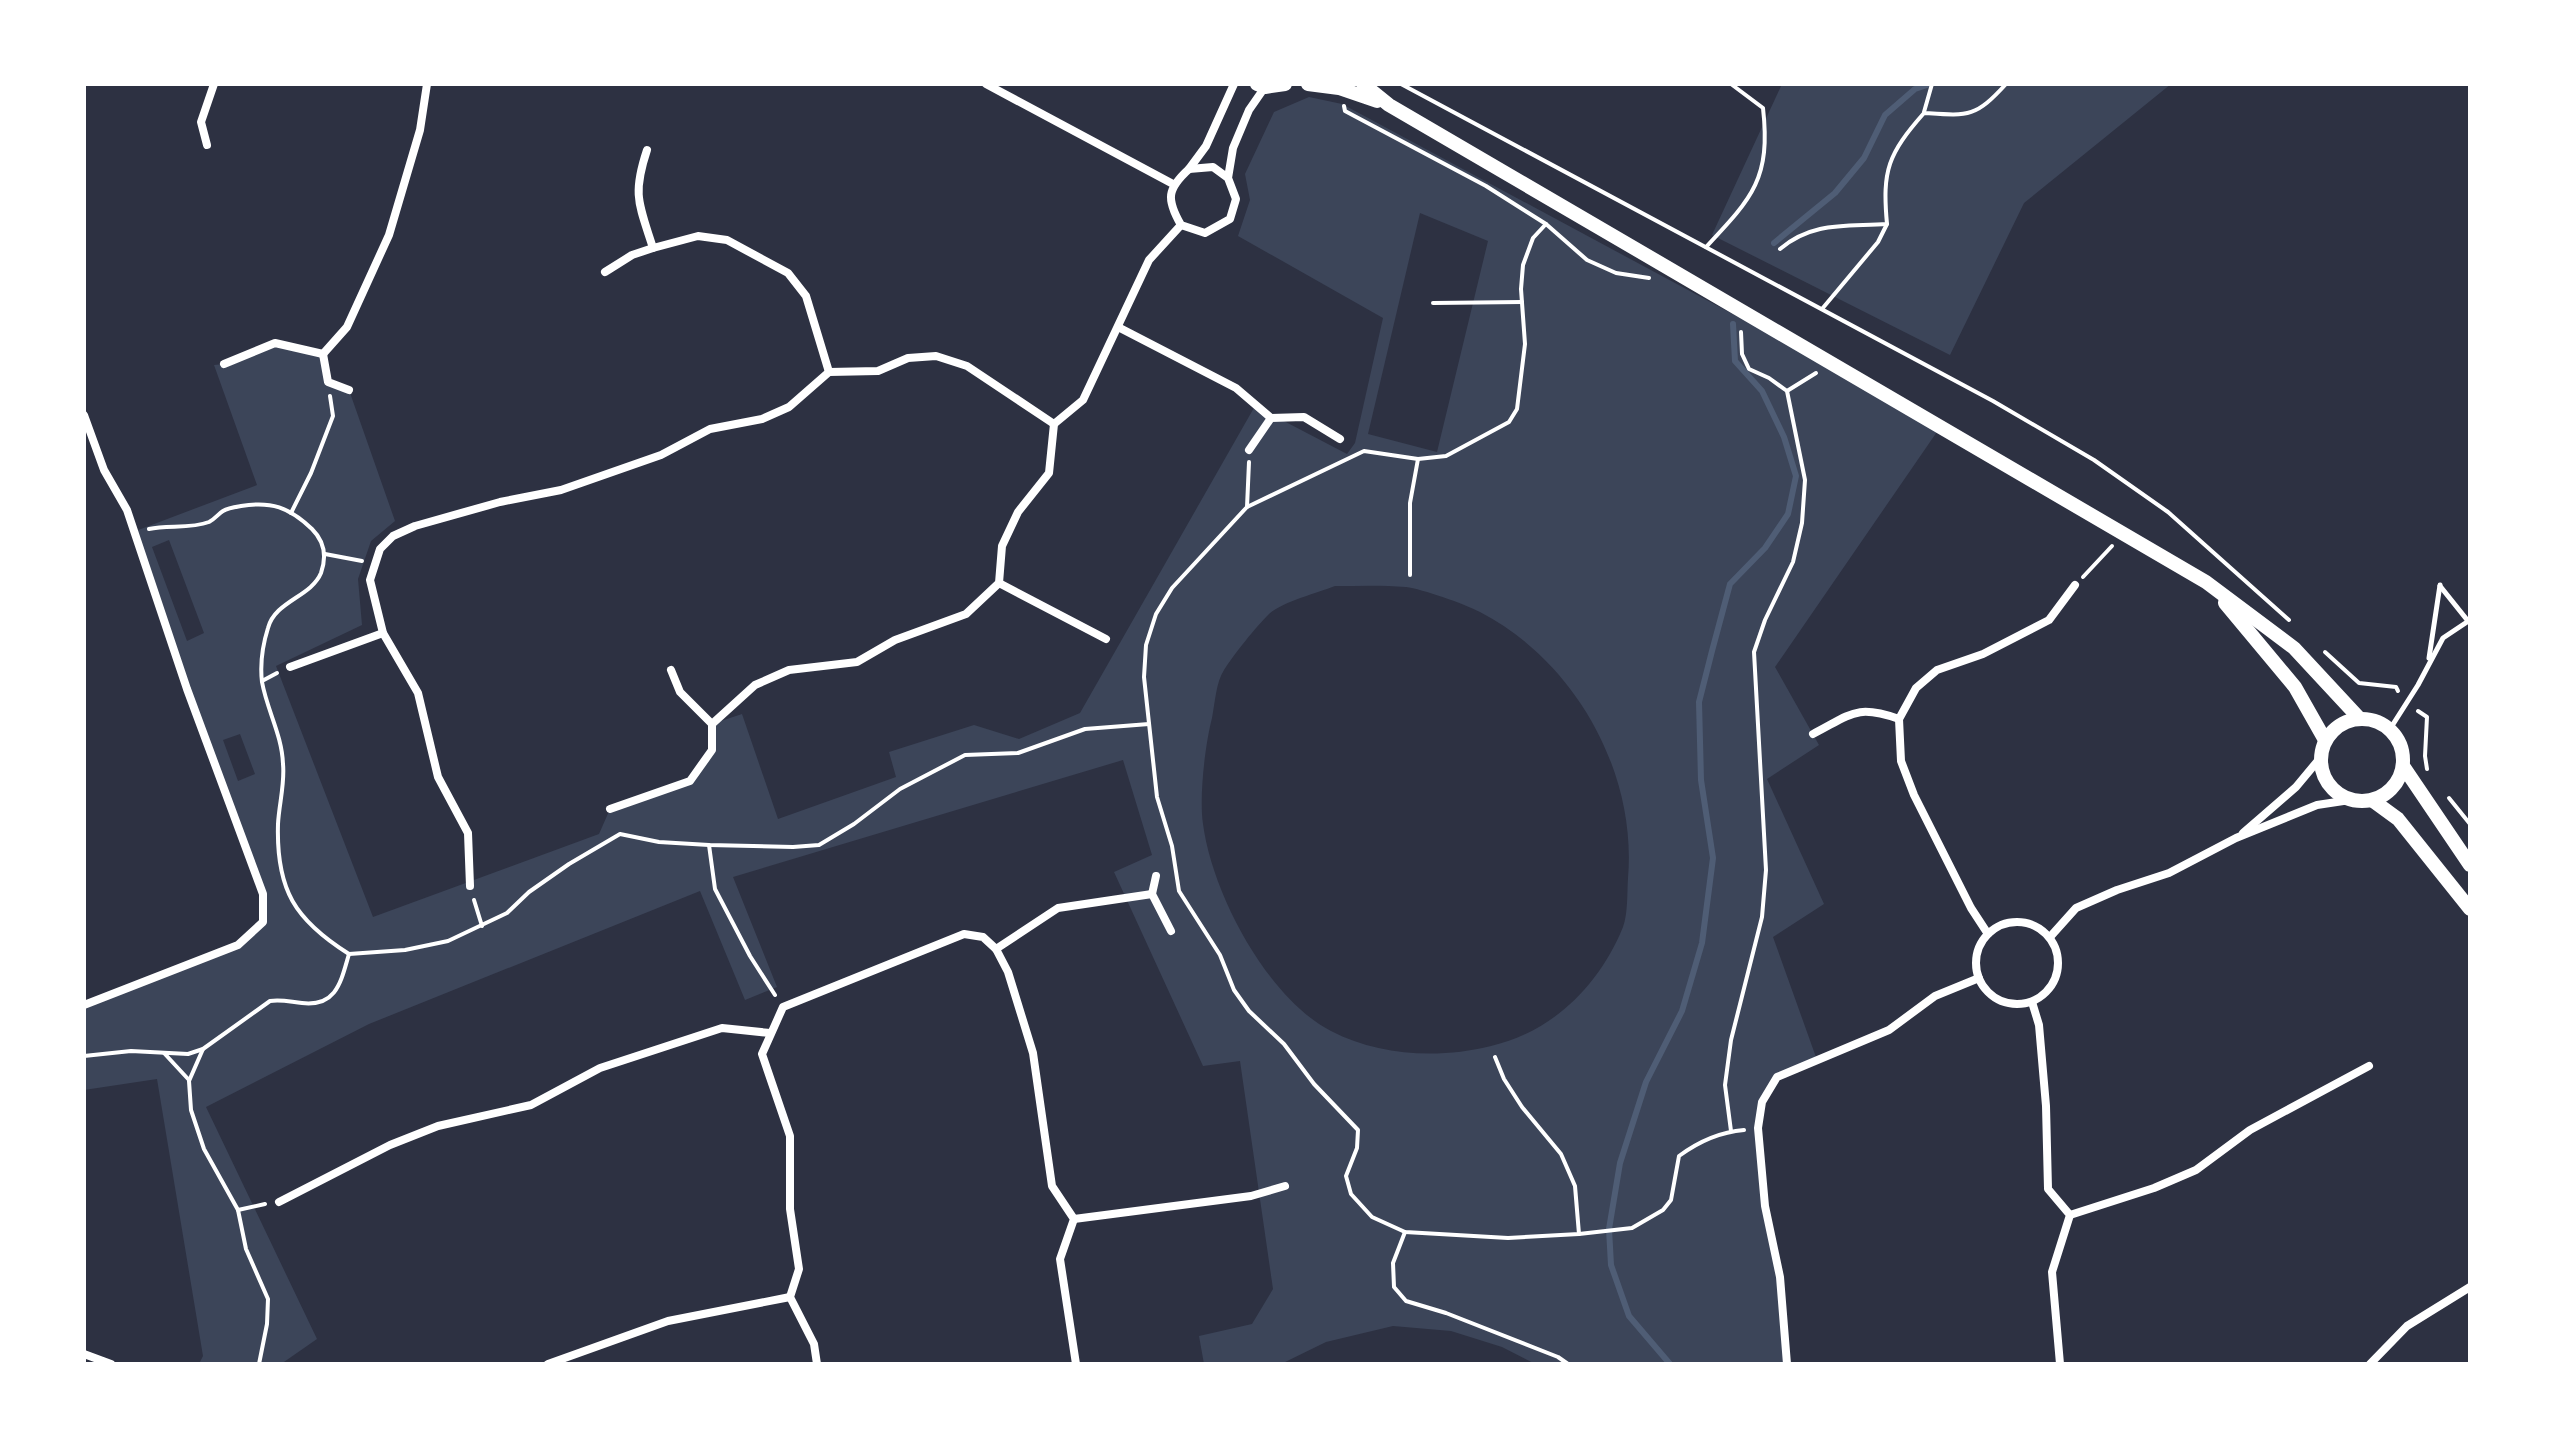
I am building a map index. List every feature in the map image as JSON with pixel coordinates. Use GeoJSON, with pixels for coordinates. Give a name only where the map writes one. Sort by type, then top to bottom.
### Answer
{"type":"FeatureCollection","features":[{"type":"Feature","properties":{"kind":"street"},"geometry":{"type":"LineString","coordinates":[[207,145],[201,122],[214,84]]}},
{"type":"Feature","properties":{"kind":"street"},"geometry":{"type":"LineString","coordinates":[[323,354],[347,327],[389,235],[420,130],[427,84]]}},
{"type":"Feature","properties":{"kind":"street"},"geometry":{"type":"LineString","coordinates":[[986,84],[1173,184]]}},
{"type":"Feature","properties":{"kind":"street"},"geometry":{"type":"LineString","coordinates":[[1234,84],[1206,146],[1173,184],[1170,205],[1181,225],[1205,233],[1230,219],[1236,199],[1228,178],[1233,148],[1261,86],[1285,84]]}},
{"type":"Feature","properties":{"kind":"street"},"geometry":{"type":"LineString","coordinates":[[1308,84],[1339,88],[1389,105]]}},
{"type":"Feature","properties":{"kind":"street"},"geometry":{"type":"LineString","coordinates":[[1363,84],[1389,105],[2206,582],[2294,648],[2359,718]]}},
{"type":"Feature","properties":{"kind":"street"},"geometry":{"type":"LineString","coordinates":[[647,150],[637,179],[638,201],[653,248]]}},
{"type":"Feature","properties":{"kind":"street"},"geometry":{"type":"LineString","coordinates":[[1189,169],[1213,167],[1228,178]]}},
{"type":"Feature","properties":{"kind":"street"},"geometry":{"type":"LineString","coordinates":[[712,724],[755,685],[789,670],[857,662],[895,640],[966,614],[999,583],[1002,546],[1018,512],[1049,473],[1054,424],[1083,400],[1149,260],[1181,225]]}},
{"type":"Feature","properties":{"kind":"street"},"geometry":{"type":"LineString","coordinates":[[605,272],[632,255],[698,236],[727,240],[788,273],[806,296],[829,372]]}},
{"type":"Feature","properties":{"kind":"street"},"geometry":{"type":"LineString","coordinates":[[1118,327],[1236,388],[1271,418],[1304,417],[1340,439]]}},
{"type":"Feature","properties":{"kind":"street"},"geometry":{"type":"LineString","coordinates":[[224,364],[275,343],[323,354]]}},
{"type":"Feature","properties":{"kind":"street"},"geometry":{"type":"LineString","coordinates":[[323,354],[328,382],[349,390]]}},
{"type":"Feature","properties":{"kind":"street"},"geometry":{"type":"LineString","coordinates":[[470,886],[468,833],[438,777],[418,693],[383,633],[370,580],[380,549],[393,536],[415,526],[500,502],[561,490],[661,455],[710,429],[762,419],[789,407],[829,372],[878,371],[908,358],[936,356],[967,366],[1054,424]]}},
{"type":"Feature","properties":{"kind":"street"},"geometry":{"type":"LineString","coordinates":[[84,415],[104,470],[127,510],[187,689],[263,894],[263,922],[238,945],[84,1005]]}},
{"type":"Feature","properties":{"kind":"street"},"geometry":{"type":"LineString","coordinates":[[1249,450],[1271,418]]}},
{"type":"Feature","properties":{"kind":"street"},"geometry":{"type":"LineString","coordinates":[[2206,582],[2295,687],[2325,740]]}},
{"type":"Feature","properties":{"kind":"street"},"geometry":{"type":"LineString","coordinates":[[999,583],[1106,639]]}},
{"type":"Feature","properties":{"kind":"street"},"geometry":{"type":"LineString","coordinates":[[1988,934],[1971,908],[1914,795],[1901,761],[1899,719],[1916,688],[1937,670],[1983,654],[2049,620],[2075,585]]}},
{"type":"Feature","properties":{"kind":"street"},"geometry":{"type":"LineString","coordinates":[[290,667],[383,633]]}},
{"type":"Feature","properties":{"kind":"street"},"geometry":{"type":"LineString","coordinates":[[610,809],[690,781],[712,750],[712,724],[680,692],[671,670]]}},
{"type":"Feature","properties":{"kind":"street"},"geometry":{"type":"LineString","coordinates":[[1813,734],[1859,711],[1876,711],[1899,719]]}},
{"type":"Feature","properties":{"kind":"street"},"geometry":{"type":"LineString","coordinates":[[2050,937],[2076,908],[2117,890],[2169,873],[2236,838],[2317,805],[2372,800],[2392,789],[2403,766],[2403,754],[2399,740],[2390,729],[2373,719],[2359,718],[2339,725],[2325,740],[2321,770],[2337,794],[2350,800]]}},
{"type":"Feature","properties":{"kind":"street"},"geometry":{"type":"LineString","coordinates":[[2236,838],[2296,787],[2321,757]]}},
{"type":"Feature","properties":{"kind":"street"},"geometry":{"type":"LineString","coordinates":[[2403,766],[2470,865]]}},
{"type":"Feature","properties":{"kind":"street"},"geometry":{"type":"LineString","coordinates":[[2372,800],[2398,819],[2470,909]]}},
{"type":"Feature","properties":{"kind":"street"},"geometry":{"type":"LineString","coordinates":[[1156,876],[1152,894],[1171,931]]}},
{"type":"Feature","properties":{"kind":"street"},"geometry":{"type":"LineString","coordinates":[[996,949],[1058,908],[1152,894]]}},
{"type":"Feature","properties":{"kind":"street"},"geometry":{"type":"LineString","coordinates":[[2014,921],[2035,924],[2050,937],[2059,962],[2049,989],[2032,1002],[2008,1003],[1995,998],[1979,978],[1976,964],[1977,952],[1988,934],[2000,924],[2014,921]]}},
{"type":"Feature","properties":{"kind":"street"},"geometry":{"type":"LineString","coordinates":[[817,1364],[814,1344],[790,1297],[799,1269],[790,1209],[790,1136],[762,1054],[783,1007],[964,934],[983,937],[996,949],[1008,972],[1033,1053],[1052,1186],[1074,1219]]}},
{"type":"Feature","properties":{"kind":"street"},"geometry":{"type":"LineString","coordinates":[[1787,1364],[1780,1277],[1765,1206],[1758,1128],[1762,1102],[1777,1077],[1889,1030],[1935,996],[1979,978]]}},
{"type":"Feature","properties":{"kind":"street"},"geometry":{"type":"LineString","coordinates":[[2032,1002],[2042,1052],[2048,1189],[2070,1215]]}},
{"type":"Feature","properties":{"kind":"street"},"geometry":{"type":"LineString","coordinates":[[279,1202],[390,1145],[438,1126],[531,1105],[600,1068],[722,1028],[770,1033]]}},
{"type":"Feature","properties":{"kind":"street"},"geometry":{"type":"LineString","coordinates":[[2070,1215],[2154,1188],[2196,1170],[2250,1130],[2369,1066]]}},
{"type":"Feature","properties":{"kind":"street"},"geometry":{"type":"LineString","coordinates":[[1074,1219],[1251,1196],[1285,1186]]}},
{"type":"Feature","properties":{"kind":"street"},"geometry":{"type":"LineString","coordinates":[[2060,1364],[2052,1272],[2070,1215]]}},
{"type":"Feature","properties":{"kind":"street"},"geometry":{"type":"LineString","coordinates":[[1074,1219],[1060,1259],[1076,1364]]}},
{"type":"Feature","properties":{"kind":"street"},"geometry":{"type":"LineString","coordinates":[[2370,1364],[2407,1326],[2470,1287]]}},
{"type":"Feature","properties":{"kind":"street"},"geometry":{"type":"LineString","coordinates":[[548,1364],[668,1321],[790,1297]]}},
{"type":"Feature","properties":{"kind":"street"},"geometry":{"type":"LineString","coordinates":[[84,1354],[111,1364]]}},
{"type":"Feature","properties":{"kind":"lane"},"geometry":{"type":"LineString","coordinates":[[2390,729],[2407,704],[2428,667],[2443,638],[2469,620],[2440,585],[2428,667]]}},
{"type":"Feature","properties":{"kind":"path"},"geometry":{"type":"LineString","coordinates":[[1401,84],[1993,401],[2094,460],[2168,512],[2296,627]]}},
{"type":"Feature","properties":{"kind":"path"},"geometry":{"type":"LineString","coordinates":[[1706,247],[1752,193],[1763,167],[1767,143],[1763,108],[1731,84]]}},
{"type":"Feature","properties":{"kind":"path"},"geometry":{"type":"LineString","coordinates":[[1822,309],[1878,242],[1887,224],[1884,188],[1888,167],[1903,137],[1924,113],[1932,84]]}},
{"type":"Feature","properties":{"kind":"path"},"geometry":{"type":"LineString","coordinates":[[1924,113],[1970,114],[1991,100],[2006,84]]}},
{"type":"Feature","properties":{"kind":"path"},"geometry":{"type":"LineString","coordinates":[[1546,224],[1533,238],[1523,265],[1525,344],[1521,389],[1517,409],[1509,422],[1446,456],[1418,459],[1364,451],[1247,507],[1172,588],[1156,614],[1146,645],[1144,677],[1157,797],[1172,846],[1179,891],[1220,955],[1234,990],[1242,1001],[1284,1044],[1314,1084],[1358,1130],[1357,1148],[1346,1176],[1351,1194],[1372,1217],[1405,1232],[1508,1238],[1632,1228],[1663,1210],[1671,1200],[1679,1156],[1696,1144],[1731,1131],[1758,1128]]}},
{"type":"Feature","properties":{"kind":"path"},"geometry":{"type":"LineString","coordinates":[[1780,249],[1793,238],[1813,229],[1887,224]]}},
{"type":"Feature","properties":{"kind":"path"},"geometry":{"type":"LineString","coordinates":[[1433,303],[1522,302]]}},
{"type":"Feature","properties":{"kind":"path"},"geometry":{"type":"LineString","coordinates":[[1731,1131],[1725,1085],[1731,1040],[1762,917],[1766,870],[1754,652],[1765,620],[1793,562],[1802,523],[1805,480],[1787,391],[1749,369],[1742,354],[1741,329]]}},
{"type":"Feature","properties":{"kind":"path"},"geometry":{"type":"LineString","coordinates":[[1787,391],[1818,372]]}},
{"type":"Feature","properties":{"kind":"path"},"geometry":{"type":"LineString","coordinates":[[291,513],[311,473],[333,416],[328,382]]}},
{"type":"Feature","properties":{"kind":"path"},"geometry":{"type":"LineString","coordinates":[[1247,507],[1249,450]]}},
{"type":"Feature","properties":{"kind":"path"},"geometry":{"type":"LineString","coordinates":[[1410,575],[1410,503],[1418,459]]}},
{"type":"Feature","properties":{"kind":"path"},"geometry":{"type":"LineString","coordinates":[[133,532],[211,521],[225,509],[274,504],[291,513],[320,537],[325,554],[314,586],[285,605],[269,623],[263,648],[262,681],[277,726],[284,765],[278,825],[279,859],[293,906],[313,928],[349,954],[405,950],[448,941],[482,926],[507,913],[529,892],[569,864],[620,834],[659,842],[709,845],[819,845],[854,824],[900,789],[965,755],[1018,753],[1085,729],[1149,724]]}},
{"type":"Feature","properties":{"kind":"path"},"geometry":{"type":"LineString","coordinates":[[325,554],[374,563]]}},
{"type":"Feature","properties":{"kind":"path"},"geometry":{"type":"LineString","coordinates":[[2320,647],[2359,683],[2396,687],[2407,704],[2427,717],[2425,756],[2428,774]]}},
{"type":"Feature","properties":{"kind":"path"},"geometry":{"type":"LineString","coordinates":[[2445,794],[2470,824]]}},
{"type":"Feature","properties":{"kind":"path"},"geometry":{"type":"LineString","coordinates":[[709,845],[715,889],[750,956],[783,1007]]}},
{"type":"Feature","properties":{"kind":"path"},"geometry":{"type":"LineString","coordinates":[[470,886],[482,926]]}},
{"type":"Feature","properties":{"kind":"path"},"geometry":{"type":"LineString","coordinates":[[84,1056],[131,1051],[188,1054],[203,1049],[270,1001],[315,1004],[325,1001],[341,982],[349,954]]}},
{"type":"Feature","properties":{"kind":"path"},"geometry":{"type":"LineString","coordinates":[[203,1049],[189,1081],[191,1110],[204,1149],[238,1210],[246,1249],[268,1299],[267,1324],[259,1364]]}},
{"type":"Feature","properties":{"kind":"path"},"geometry":{"type":"LineString","coordinates":[[164,1053],[189,1081]]}},
{"type":"Feature","properties":{"kind":"path"},"geometry":{"type":"LineString","coordinates":[[1495,1057],[1504,1079],[1522,1107],[1561,1154],[1575,1186],[1579,1234]]}},
{"type":"Feature","properties":{"kind":"path"},"geometry":{"type":"LineString","coordinates":[[238,1210],[279,1202]]}},
{"type":"Feature","properties":{"kind":"path"},"geometry":{"type":"LineString","coordinates":[[1405,1232],[1393,1263],[1394,1287],[1406,1301],[1446,1313],[1558,1357],[1568,1364]]}},
{"type":"Feature","properties":{"kind":"shaded area"},"geometry":{"type":"Polygon","coordinates":[[[1782,84],[2171,84],[2024,203],[1950,355],[1712,235],[1782,84]]]}},
{"type":"Feature","properties":{"kind":"shaded area"},"geometry":{"type":"Polygon","coordinates":[[[1309,97],[1342,104],[1941,426],[1775,667],[1819,745],[1767,779],[1824,904],[1773,937],[1817,1060],[1777,1077],[1765,1094],[1760,1116],[1761,1174],[1780,1279],[1787,1364],[1535,1364],[1502,1347],[1451,1331],[1393,1326],[1326,1342],[1281,1364],[1204,1364],[1199,1336],[1252,1324],[1273,1289],[1240,1061],[1203,1066],[1114,872],[1152,855],[1123,760],[733,877],[777,987],[745,1000],[700,891],[369,1024],[206,1107],[317,1339],[281,1364],[199,1364],[203,1356],[157,1079],[84,1090],[84,1005],[238,945],[262,922],[262,894],[133,532],[257,485],[214,365],[224,364],[275,343],[323,354],[328,381],[349,390],[395,521],[371,541],[358,579],[362,625],[276,666],[373,917],[599,834],[610,809],[690,781],[712,750],[712,724],[742,714],[778,819],[896,777],[889,752],[974,725],[1019,739],[1080,713],[1255,406],[1347,454],[1355,443],[1383,318],[1238,236],[1250,200],[1245,174],[1274,112],[1309,97]],[[1420,213],[1368,434],[1437,452],[1488,241],[1420,213]],[[169,540],[152,547],[187,641],[204,633],[169,540]],[[1335,586],[1291,602],[1269,614],[1224,670],[1216,693],[1203,771],[1203,824],[1208,851],[1218,881],[1246,941],[1285,994],[1307,1015],[1331,1031],[1369,1046],[1410,1053],[1451,1053],[1491,1046],[1534,1030],[1553,1018],[1587,987],[1613,948],[1626,916],[1628,838],[1622,799],[1610,760],[1593,724],[1571,690],[1544,659],[1514,633],[1464,605],[1406,587],[1379,586],[1335,586]],[[240,734],[223,740],[238,781],[255,774],[240,734]]]}},
{"type":"Feature","properties":{"kind":"waterway"},"geometry":{"type":"LineString","coordinates":[[1774,243],[1835,193],[1864,158],[1885,115],[1915,89],[1930,84]]}},
{"type":"Feature","properties":{"kind":"waterway"},"geometry":{"type":"LineString","coordinates":[[1670,1364],[1629,1316],[1611,1265],[1609,1229],[1620,1163],[1646,1082],[1682,1011],[1702,943],[1713,858],[1701,780],[1699,702],[1730,584],[1765,548],[1788,514],[1796,476],[1784,437],[1762,391],[1735,361],[1733,324]]}}]}
